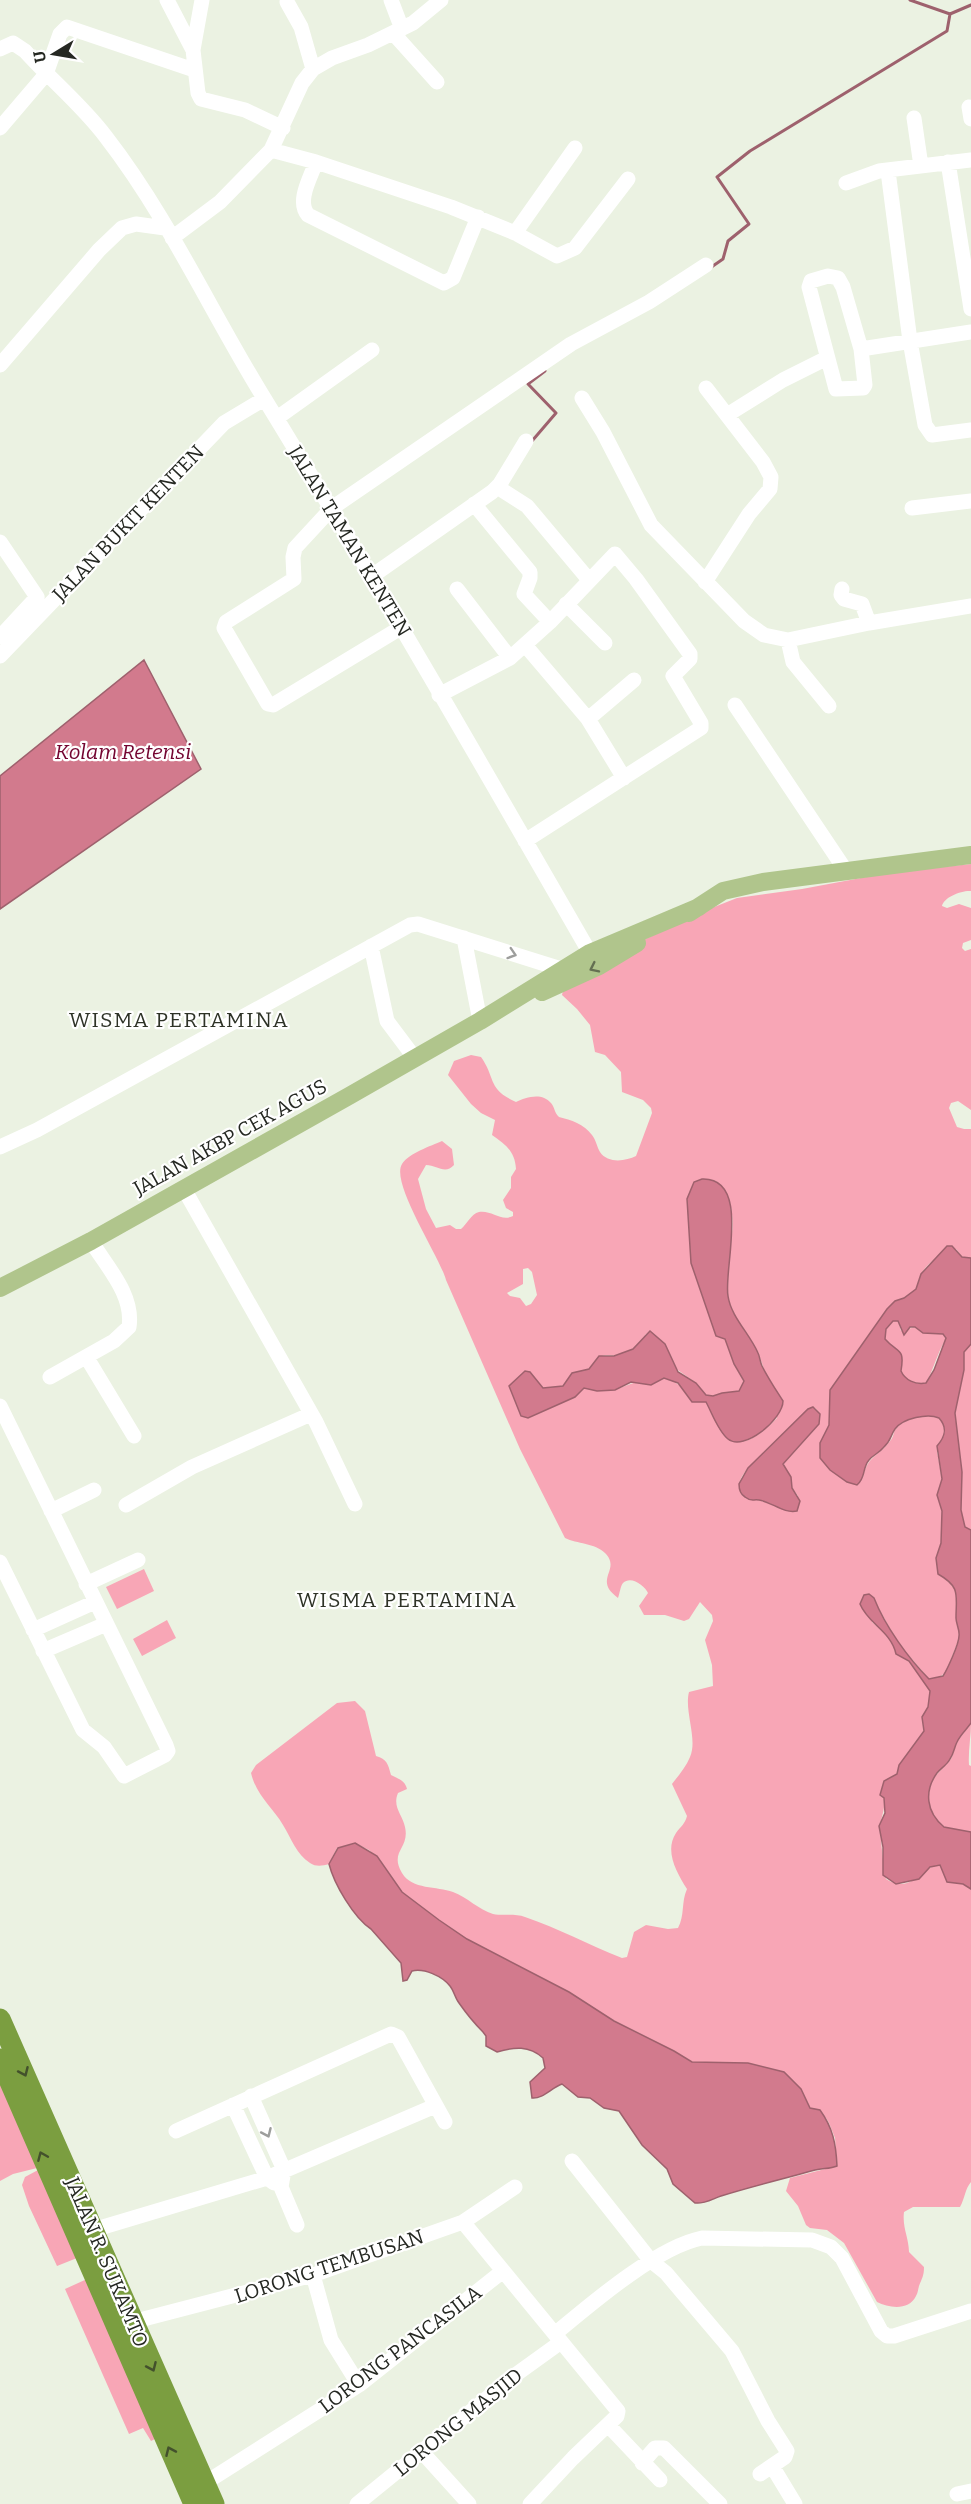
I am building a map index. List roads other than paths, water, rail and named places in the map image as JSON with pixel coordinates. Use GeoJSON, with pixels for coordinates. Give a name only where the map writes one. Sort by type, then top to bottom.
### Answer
{"type":"FeatureCollection","features":[{"type":"Feature","properties":{"kind":"highway","name":"JALAN R. SUKAMTO"},"geometry":{"type":"LineString","coordinates":[[0,2019],[214,2504]]}},
{"type":"Feature","properties":{"kind":"highway","name":"JALAN R. SUKAMTO"},"geometry":{"type":"LineString","coordinates":[[0,2059],[194,2504]]}},
{"type":"Feature","properties":{"kind":"main road","name":"JALAN AKBP CEK AGUS"},"geometry":{"type":"LineString","coordinates":[[0,1288],[91,1241],[480,1021],[599,966],[723,891],[763,882],[971,855]]}},
{"type":"Feature","properties":{"kind":"main road","name":"JALAN AKBP CEK AGUS"},"geometry":{"type":"LineString","coordinates":[[480,1021],[590,953],[699,907]]}},
{"type":"Feature","properties":{"kind":"street"},"geometry":{"type":"LineString","coordinates":[[167,0],[193,50]]}},
{"type":"Feature","properties":{"kind":"street"},"geometry":{"type":"LineString","coordinates":[[202,0],[193,50],[194,70],[201,99],[245,110],[283,128]]}},
{"type":"Feature","properties":{"kind":"street"},"geometry":{"type":"LineString","coordinates":[[391,0],[397,31],[437,82]]}},
{"type":"Feature","properties":{"kind":"street"},"geometry":{"type":"LineString","coordinates":[[0,365],[99,250],[122,228],[136,224],[169,233],[219,201],[271,150],[302,83],[313,69],[332,58],[413,23],[441,0]]}},
{"type":"Feature","properties":{"kind":"street"},"geometry":{"type":"LineString","coordinates":[[286,2],[301,27],[313,69]]}},
{"type":"Feature","properties":{"kind":"street"},"geometry":{"type":"LineString","coordinates":[[0,128],[46,74],[60,34],[69,27],[194,70]]}},
{"type":"Feature","properties":{"kind":"street","name":"JALAN TAMAN KENTEN"},"geometry":{"type":"LineString","coordinates":[[0,49],[9,44],[16,44],[26,51],[104,134],[129,168],[264,399],[402,627],[439,695],[590,953]]}},
{"type":"Feature","properties":{"kind":"street"},"geometry":{"type":"LineString","coordinates":[[914,118],[921,166]]}},
{"type":"Feature","properties":{"kind":"street"},"geometry":{"type":"LineString","coordinates":[[515,233],[575,148]]}},
{"type":"Feature","properties":{"kind":"street"},"geometry":{"type":"LineString","coordinates":[[271,150],[316,162],[478,217],[515,233],[554,255],[569,252],[575,248],[628,179]]}},
{"type":"Feature","properties":{"kind":"street"},"geometry":{"type":"LineString","coordinates":[[846,183],[888,171],[971,160]]}},
{"type":"Feature","properties":{"kind":"street"},"geometry":{"type":"LineString","coordinates":[[316,162],[303,199],[308,215],[444,283],[453,278],[478,217]]}},
{"type":"Feature","properties":{"kind":"street"},"geometry":{"type":"LineString","coordinates":[[948,162],[971,309]]}},
{"type":"Feature","properties":{"kind":"street"},"geometry":{"type":"LineString","coordinates":[[888,171],[910,342],[925,425],[928,432],[935,435],[971,430]]}},
{"type":"Feature","properties":{"kind":"street"},"geometry":{"type":"LineString","coordinates":[[402,627],[273,705],[268,704],[225,633],[224,626],[226,622],[294,579],[295,548],[332,508],[571,344],[649,302],[706,265]]}},
{"type":"Feature","properties":{"kind":"street"},"geometry":{"type":"LineString","coordinates":[[828,276],[837,278],[843,287],[861,349],[865,380],[863,388],[836,389],[809,287],[811,281],[828,276]]}},
{"type":"Feature","properties":{"kind":"street"},"geometry":{"type":"LineString","coordinates":[[861,349],[971,332]]}},
{"type":"Feature","properties":{"kind":"street"},"geometry":{"type":"LineString","coordinates":[[277,418],[372,350]]}},
{"type":"Feature","properties":{"kind":"street"},"geometry":{"type":"LineString","coordinates":[[727,415],[783,380],[827,358]]}},
{"type":"Feature","properties":{"kind":"street"},"geometry":{"type":"LineString","coordinates":[[705,582],[748,514],[770,489],[771,483],[769,471],[763,462],[706,388]]}},
{"type":"Feature","properties":{"kind":"street"},"geometry":{"type":"LineString","coordinates":[[582,398],[603,432],[651,525],[705,582],[754,629],[764,635],[788,640],[869,623],[971,606]]}},
{"type":"Feature","properties":{"kind":"street","name":"JALAN BUKIT KENTEN"},"geometry":{"type":"LineString","coordinates":[[0,656],[224,423],[264,399]]}},
{"type":"Feature","properties":{"kind":"street"},"geometry":{"type":"LineString","coordinates":[[372,576],[498,487],[526,441]]}},
{"type":"Feature","properties":{"kind":"street"},"geometry":{"type":"LineString","coordinates":[[498,487],[528,506],[589,580]]}},
{"type":"Feature","properties":{"kind":"street"},"geometry":{"type":"LineString","coordinates":[[912,508],[971,501]]}},
{"type":"Feature","properties":{"kind":"street"},"geometry":{"type":"LineString","coordinates":[[474,504],[530,572],[524,594],[550,622]]}},
{"type":"Feature","properties":{"kind":"street"},"geometry":{"type":"LineString","coordinates":[[0,542],[37,597],[0,637]]}},
{"type":"Feature","properties":{"kind":"street"},"geometry":{"type":"LineString","coordinates":[[439,695],[510,658],[550,622],[614,554],[636,579],[690,654],[690,659],[673,676],[702,727],[525,841]]}},
{"type":"Feature","properties":{"kind":"street"},"geometry":{"type":"LineString","coordinates":[[457,589],[510,658]]}},
{"type":"Feature","properties":{"kind":"street"},"geometry":{"type":"LineString","coordinates":[[842,589],[844,599],[862,604],[869,623]]}},
{"type":"Feature","properties":{"kind":"street"},"geometry":{"type":"LineString","coordinates":[[566,604],[604,643]]}},
{"type":"Feature","properties":{"kind":"street"},"geometry":{"type":"LineString","coordinates":[[788,640],[793,662],[829,706]]}},
{"type":"Feature","properties":{"kind":"street"},"geometry":{"type":"LineString","coordinates":[[525,645],[588,719],[624,778]]}},
{"type":"Feature","properties":{"kind":"street"},"geometry":{"type":"LineString","coordinates":[[588,719],[634,680]]}},
{"type":"Feature","properties":{"kind":"street"},"geometry":{"type":"LineString","coordinates":[[735,705],[846,871]]}},
{"type":"Feature","properties":{"kind":"street"},"geometry":{"type":"LineString","coordinates":[[0,1147],[37,1130],[405,927],[415,924],[561,969]]}},
{"type":"Feature","properties":{"kind":"street"},"geometry":{"type":"LineString","coordinates":[[464,938],[480,1021]]}},
{"type":"Feature","properties":{"kind":"street"},"geometry":{"type":"LineString","coordinates":[[371,946],[387,1021],[414,1057]]}},
{"type":"Feature","properties":{"kind":"street"},"geometry":{"type":"LineString","coordinates":[[184,1189],[312,1414],[355,1504]]}},
{"type":"Feature","properties":{"kind":"street"},"geometry":{"type":"LineString","coordinates":[[50,1377],[87,1358],[125,1333],[129,1327],[130,1307],[91,1241]]}},
{"type":"Feature","properties":{"kind":"street"},"geometry":{"type":"LineString","coordinates":[[87,1358],[134,1436]]}},
{"type":"Feature","properties":{"kind":"street"},"geometry":{"type":"LineString","coordinates":[[0,1406],[168,1748],[165,1755],[128,1775],[121,1774],[104,1747],[83,1730],[0,1562]]}},
{"type":"Feature","properties":{"kind":"street"},"geometry":{"type":"LineString","coordinates":[[126,1505],[192,1467],[312,1414]]}},
{"type":"Feature","properties":{"kind":"street"},"geometry":{"type":"LineString","coordinates":[[51,1511],[94,1490]]}},
{"type":"Feature","properties":{"kind":"street"},"geometry":{"type":"LineString","coordinates":[[86,1584],[138,1560]]}},
{"type":"Feature","properties":{"kind":"street"},"geometry":{"type":"LineString","coordinates":[[33,1630],[95,1602]]}},
{"type":"Feature","properties":{"kind":"street"},"geometry":{"type":"LineString","coordinates":[[43,1651],[106,1624]]}},
{"type":"Feature","properties":{"kind":"street"},"geometry":{"type":"LineString","coordinates":[[176,2131],[391,2034],[398,2037],[445,2122]]}},
{"type":"Feature","properties":{"kind":"street"},"geometry":{"type":"LineString","coordinates":[[251,2096],[284,2170],[281,2187],[297,2225]]}},
{"type":"Feature","properties":{"kind":"street"},"geometry":{"type":"LineString","coordinates":[[233,2104],[267,2178],[281,2187]]}},
{"type":"Feature","properties":{"kind":"street"},"geometry":{"type":"LineString","coordinates":[[93,2229],[267,2178],[435,2106]]}},
{"type":"Feature","properties":{"kind":"street"},"geometry":{"type":"LineString","coordinates":[[572,2161],[651,2261],[725,2341],[738,2360],[768,2421],[787,2450],[786,2456],[766,2470],[795,2504]]}},
{"type":"Feature","properties":{"kind":"street","name":"LORONG TEMBUSAN"},"geometry":{"type":"LineString","coordinates":[[132,2322],[314,2275],[463,2222],[515,2187]]}},
{"type":"Feature","properties":{"kind":"street"},"geometry":{"type":"LineString","coordinates":[[463,2222],[618,2411],[617,2416],[530,2504]]}},
{"type":"Feature","properties":{"kind":"street","name":"LORONG MASJID"},"geometry":{"type":"LineString","coordinates":[[357,2504],[651,2261],[687,2242],[702,2238],[812,2240],[825,2243],[838,2253],[884,2335],[894,2336],[971,2311]]}},
{"type":"Feature","properties":{"kind":"street","name":"LORONG PANCASILA"},"geometry":{"type":"LineString","coordinates":[[205,2483],[359,2385],[503,2271]]}},
{"type":"Feature","properties":{"kind":"street"},"geometry":{"type":"LineString","coordinates":[[314,2275],[332,2340],[359,2385]]}},
{"type":"Feature","properties":{"kind":"street"},"geometry":{"type":"LineString","coordinates":[[608,2425],[660,2480]]}},
{"type":"Feature","properties":{"kind":"street"},"geometry":{"type":"LineString","coordinates":[[642,2463],[655,2448],[664,2448],[719,2504]]}},
{"type":"Feature","properties":{"kind":"street"},"geometry":{"type":"LineString","coordinates":[[422,2452],[469,2504]]}},
{"type":"Feature","properties":{"kind":"water","name":"Kolam Retensi"},"geometry":{"type":"Polygon","coordinates":[[[144,660],[201,769],[0,909],[0,776],[144,660]]]}},
{"type":"Feature","properties":{"kind":"water"},"geometry":{"type":"Polygon","coordinates":[[[702,1179],[717,1182],[726,1193],[731,1208],[728,1296],[733,1311],[755,1346],[762,1366],[783,1401],[777,1416],[762,1432],[743,1441],[735,1442],[728,1439],[721,1431],[706,1402],[692,1402],[678,1383],[664,1378],[651,1385],[631,1382],[615,1390],[597,1391],[584,1388],[575,1397],[528,1418],[521,1416],[509,1386],[525,1371],[530,1372],[543,1388],[563,1386],[572,1373],[589,1369],[599,1356],[614,1356],[633,1349],[650,1331],[665,1344],[678,1372],[696,1383],[706,1395],[713,1396],[739,1391],[744,1381],[734,1364],[725,1339],[716,1336],[691,1263],[687,1199],[694,1182],[702,1179]]]}},
{"type":"Feature","properties":{"kind":"water"},"geometry":{"type":"Polygon","coordinates":[[[947,1246],[952,1246],[962,1257],[971,1258],[971,1344],[964,1352],[964,1370],[955,1413],[962,1472],[961,1510],[965,1527],[971,1530],[971,1723],[958,1739],[949,1761],[933,1780],[929,1801],[933,1815],[944,1827],[971,1832],[971,1889],[963,1884],[947,1882],[940,1865],[930,1867],[919,1879],[896,1884],[883,1875],[883,1847],[879,1826],[885,1813],[884,1798],[880,1795],[884,1781],[897,1774],[899,1765],[924,1731],[922,1717],[928,1707],[930,1691],[909,1661],[896,1654],[885,1633],[868,1617],[860,1604],[864,1595],[869,1594],[874,1598],[905,1652],[921,1671],[929,1679],[943,1676],[955,1651],[959,1634],[956,1620],[956,1592],[951,1583],[938,1574],[936,1558],[941,1543],[942,1511],[937,1495],[942,1479],[937,1446],[944,1436],[944,1425],[939,1418],[929,1416],[910,1419],[899,1425],[886,1445],[867,1463],[862,1479],[857,1485],[847,1482],[830,1470],[820,1458],[820,1443],[829,1425],[830,1390],[887,1309],[895,1301],[904,1298],[916,1289],[921,1274],[947,1246]],[[893,1321],[886,1329],[885,1339],[901,1354],[901,1371],[905,1377],[914,1382],[926,1383],[934,1370],[946,1338],[943,1334],[923,1333],[915,1327],[910,1327],[904,1335],[898,1321],[893,1321]]]}},
{"type":"Feature","properties":{"kind":"water"},"geometry":{"type":"Polygon","coordinates":[[[813,1407],[820,1414],[819,1424],[783,1464],[791,1477],[792,1488],[800,1501],[797,1511],[787,1511],[764,1501],[743,1496],[739,1484],[748,1468],[808,1409],[813,1407]]]}},
{"type":"Feature","properties":{"kind":"water"},"geometry":{"type":"Polygon","coordinates":[[[355,1843],[377,1856],[402,1892],[439,1920],[467,1939],[569,1992],[614,2021],[692,2062],[748,2063],[784,2072],[801,2089],[810,2108],[820,2110],[828,2123],[836,2150],[837,2166],[695,2203],[673,2184],[667,2169],[642,2145],[619,2111],[604,2108],[590,2098],[578,2097],[562,2084],[540,2097],[532,2098],[530,2082],[545,2068],[543,2058],[527,2049],[515,2048],[497,2052],[486,2046],[486,2036],[456,1999],[447,1982],[432,1974],[417,1970],[412,1971],[407,1980],[403,1981],[401,1963],[352,1909],[340,1890],[329,1864],[338,1848],[355,1843]]]}},
{"type":"Feature","properties":{"kind":"waterway"},"geometry":{"type":"LineString","coordinates":[[910,0],[950,14]]}},
{"type":"Feature","properties":{"kind":"waterway"},"geometry":{"type":"LineString","coordinates":[[710,268],[723,259],[728,241],[749,224],[717,177],[750,151],[947,31],[950,14],[971,5]]}},
{"type":"Feature","properties":{"kind":"waterway"},"geometry":{"type":"LineString","coordinates":[[532,441],[556,413],[528,384],[545,371]]}},
{"type":"Feature","properties":{"kind":"district","name":"WISMA PERTAMINA"},"geometry":{"type":"Point","coordinates":[179,1020]}},
{"type":"Feature","properties":{"kind":"district","name":"WISMA PERTAMINA"},"geometry":{"type":"Point","coordinates":[407,1600]}}]}
